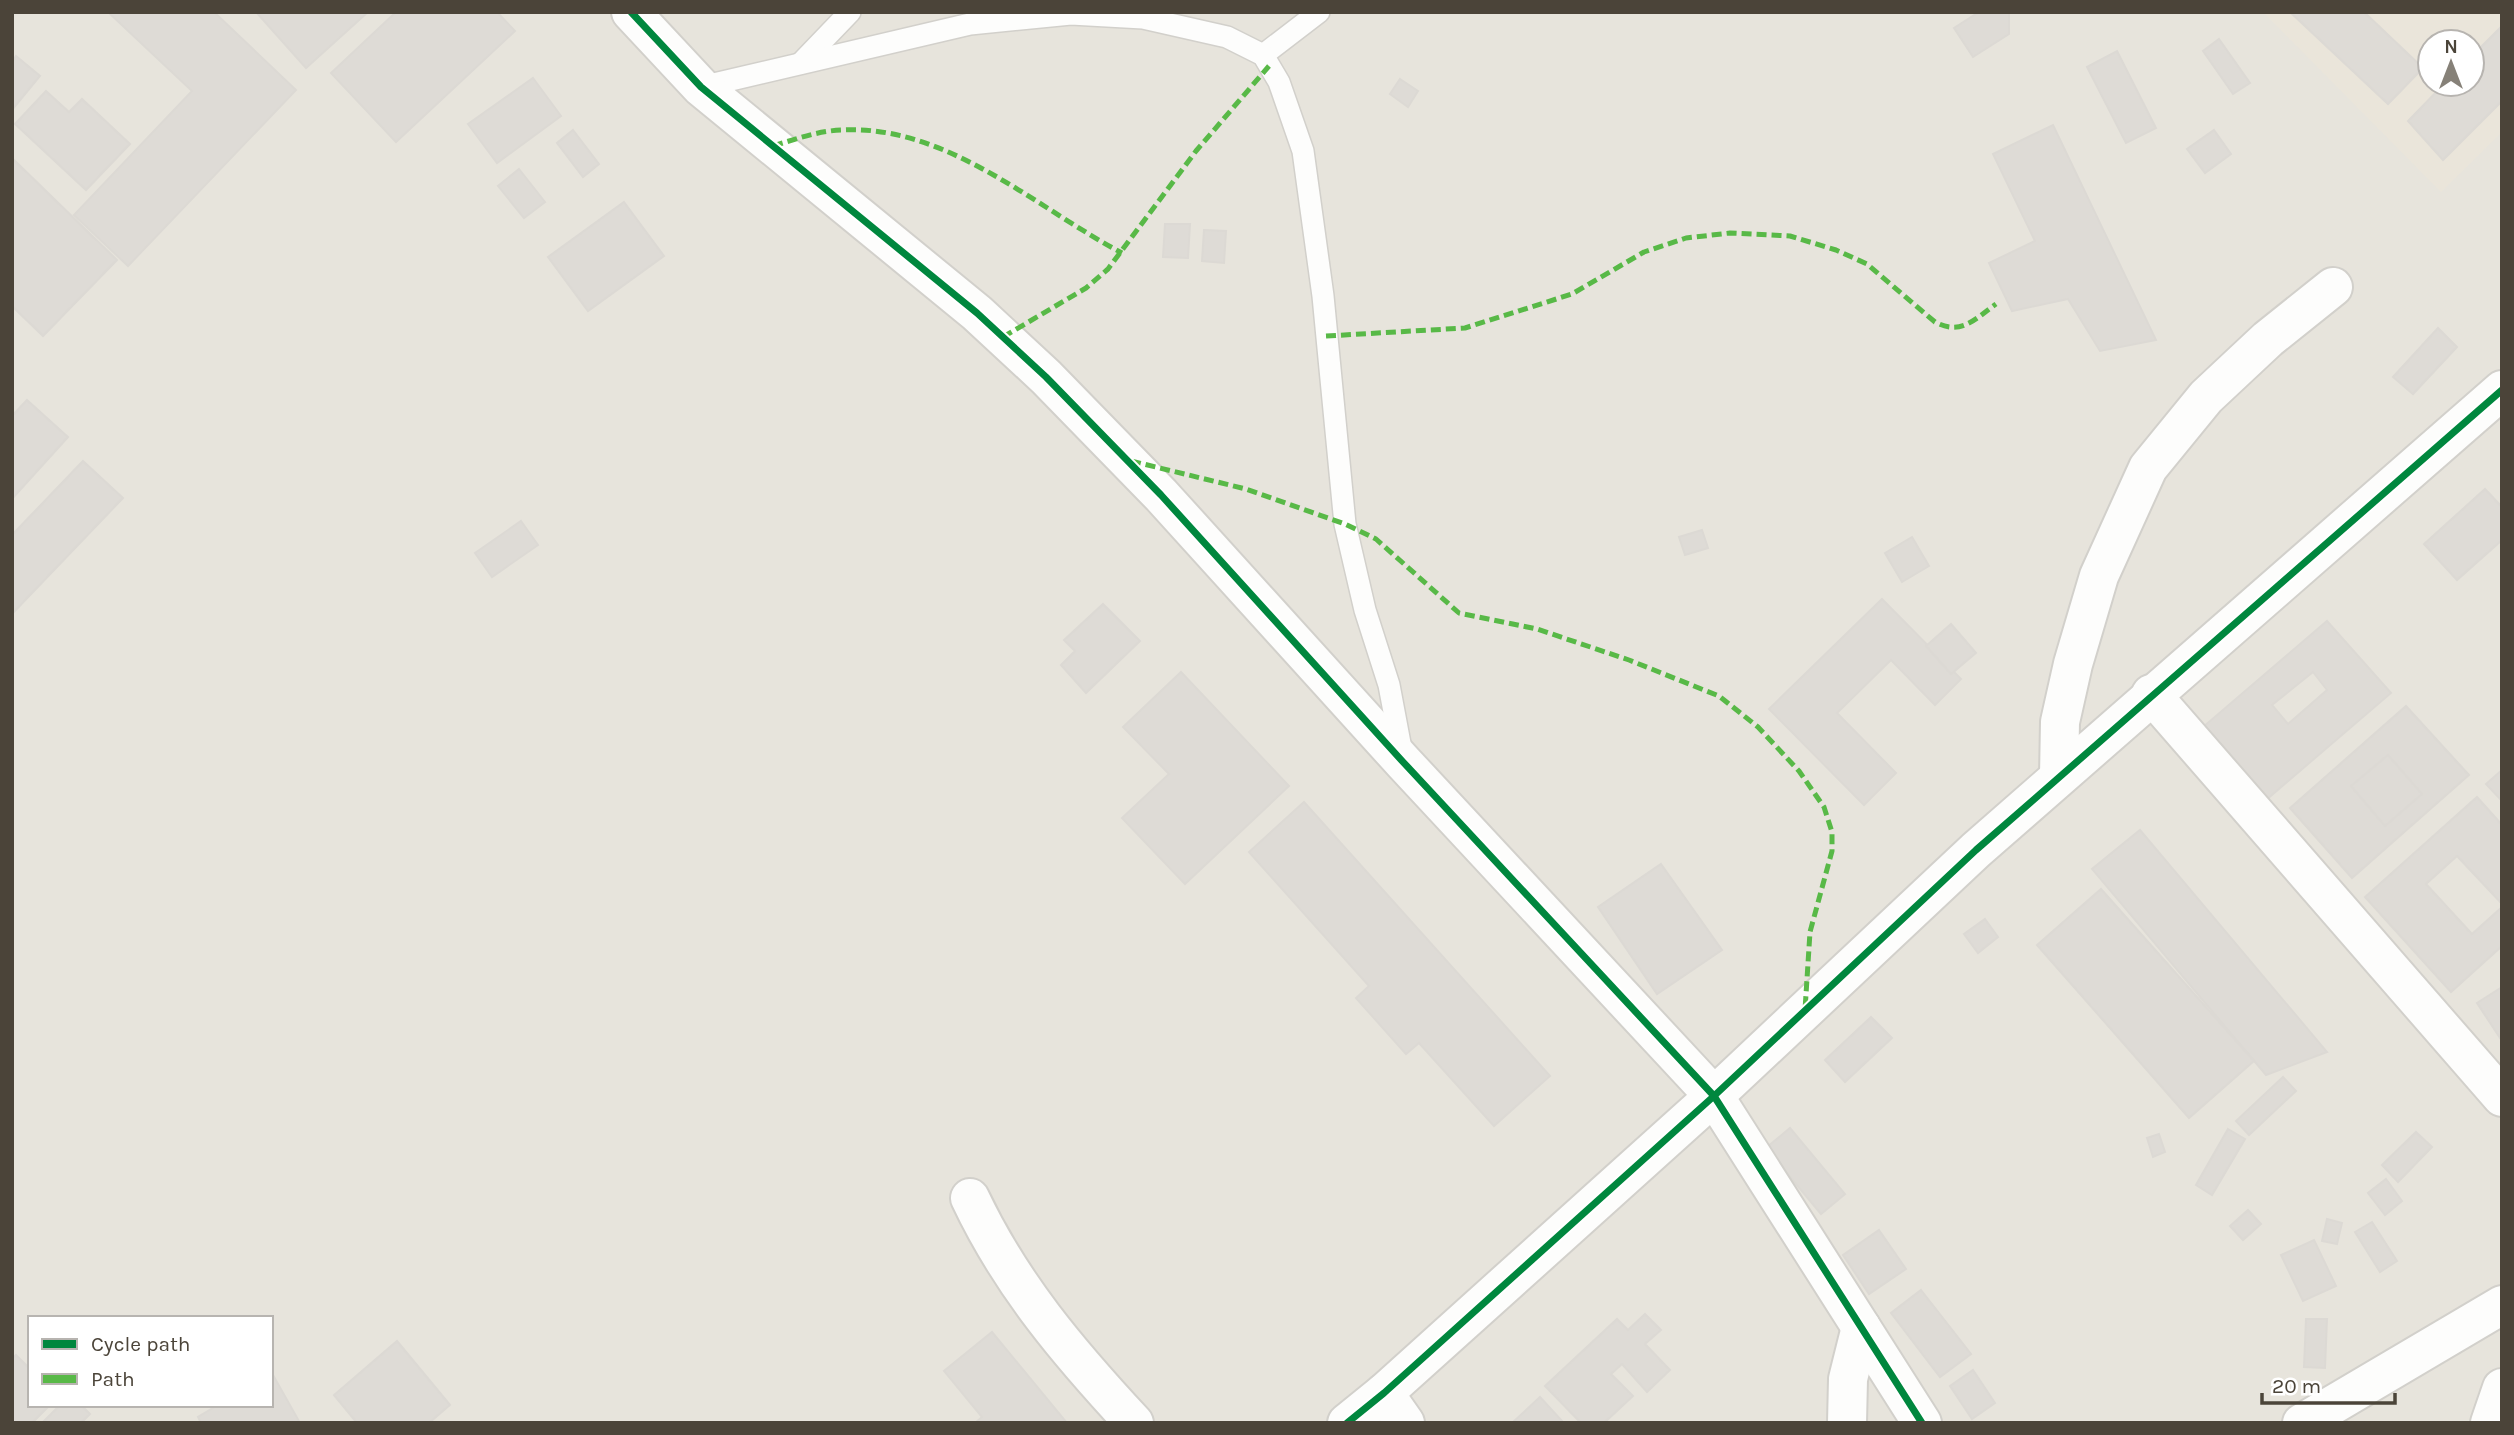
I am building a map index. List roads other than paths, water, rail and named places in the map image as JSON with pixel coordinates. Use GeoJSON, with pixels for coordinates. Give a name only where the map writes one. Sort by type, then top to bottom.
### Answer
{"type":"FeatureCollection","features":[{"type":"Feature","properties":{"kind":"street"},"geometry":{"type":"LineString","coordinates":[[631,12],[701,87],[977,313],[1046,377],[1161,495],[1404,763],[1714,1096],[1922,1423]]}},
{"type":"Feature","properties":{"kind":"street"},"geometry":{"type":"LineString","coordinates":[[2059,776],[2060,722],[2073,664],[2099,576],[2148,468],[2206,397],[2268,339],[2333,287]]}},
{"type":"Feature","properties":{"kind":"street"},"geometry":{"type":"LineString","coordinates":[[1346,1423],[1395,1408],[1714,1096],[1976,850],[2151,694],[2502,390]]}},
{"type":"Feature","properties":{"kind":"street"},"geometry":{"type":"LineString","coordinates":[[2151,694],[2502,1097]]}},
{"type":"Feature","properties":{"kind":"street"},"geometry":{"type":"LineString","coordinates":[[970,1198],[993,1247],[1023,1291],[1083,1367],[1134,1423]]}},
{"type":"Feature","properties":{"kind":"street"},"geometry":{"type":"LineString","coordinates":[[2302,1423],[2502,1305]]}},
{"type":"Feature","properties":{"kind":"street"},"geometry":{"type":"LineString","coordinates":[[1847,1423],[1848,1379],[1861,1327]]}},
{"type":"Feature","properties":{"kind":"street"},"geometry":{"type":"LineString","coordinates":[[2490,1423],[2502,1388]]}},
{"type":"Feature","properties":{"kind":"lane"},"geometry":{"type":"LineString","coordinates":[[801,63],[850,12]]}},
{"type":"Feature","properties":{"kind":"lane"},"geometry":{"type":"LineString","coordinates":[[1263,55],[1319,12]]}},
{"type":"Feature","properties":{"kind":"lane"},"geometry":{"type":"LineString","coordinates":[[701,87],[970,24],[1071,14],[1143,18],[1227,37],[1263,55],[1279,82],[1303,151],[1323,296],[1345,524],[1365,610],[1389,685],[1404,763]]}}]}
